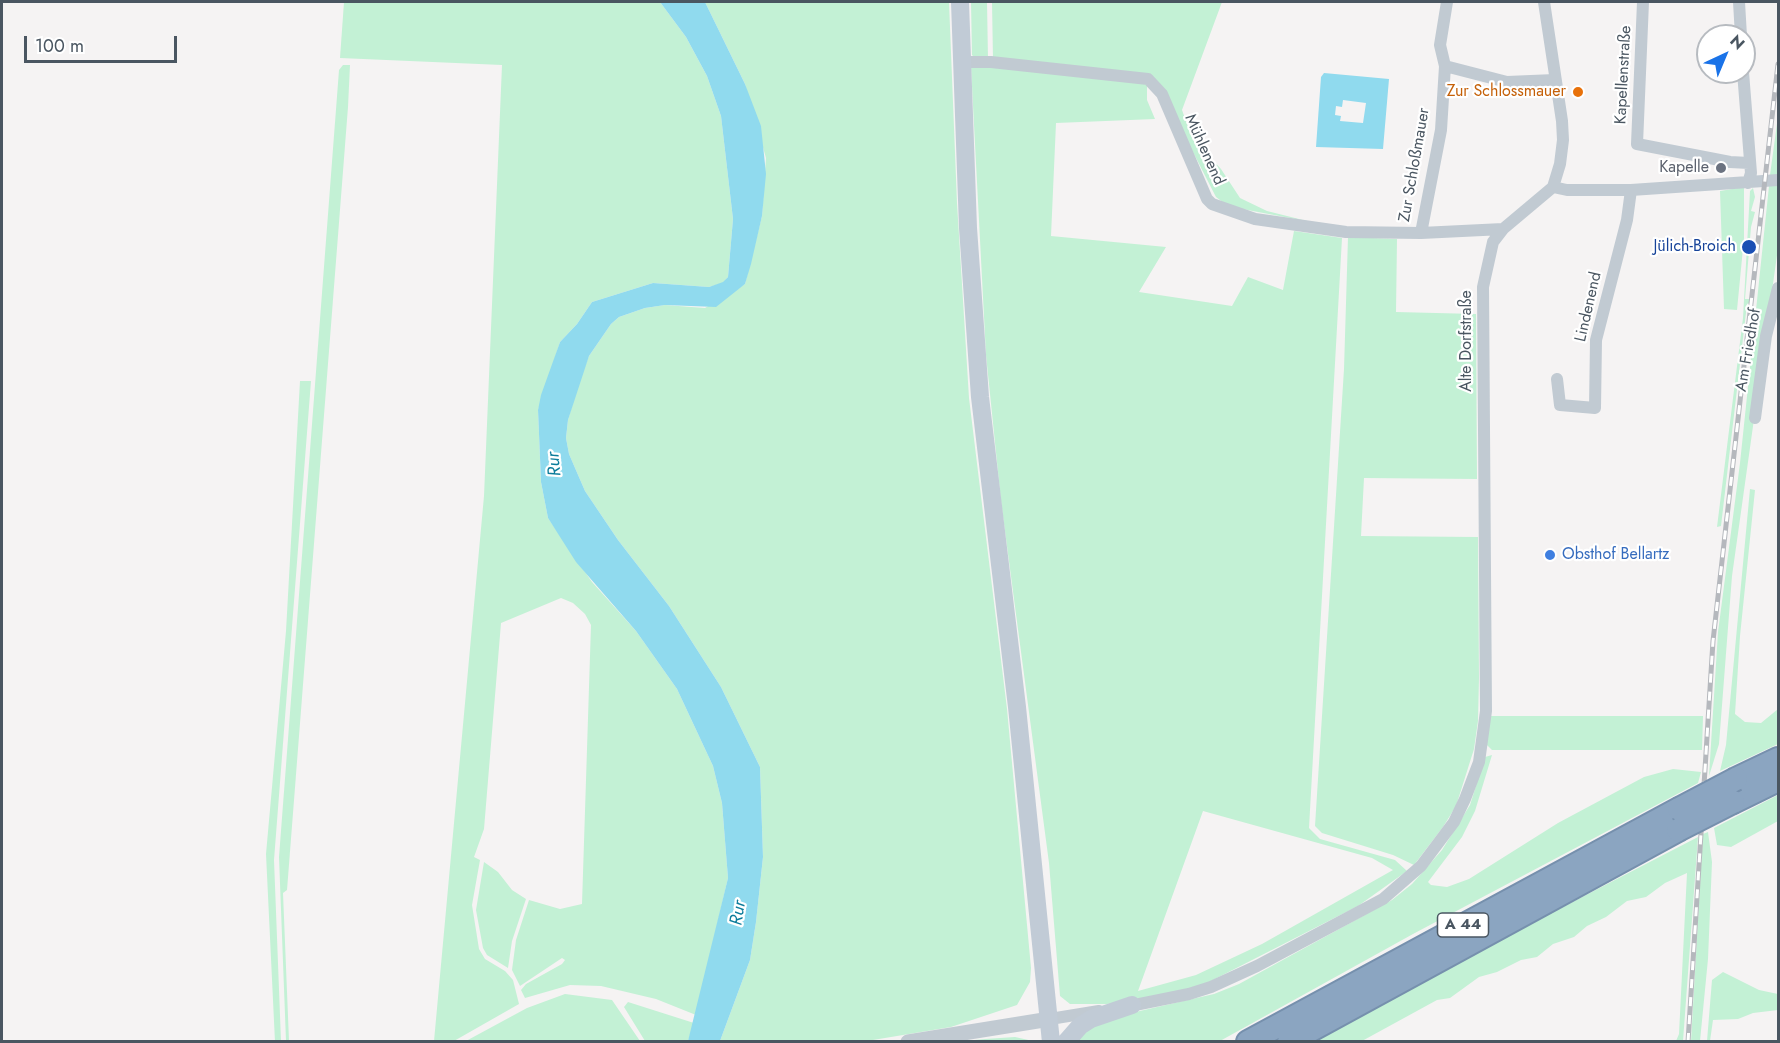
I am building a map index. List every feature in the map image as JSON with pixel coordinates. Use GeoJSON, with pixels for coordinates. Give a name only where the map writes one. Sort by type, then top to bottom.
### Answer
{"type":"FeatureCollection","features":[{"type":"Feature","properties":{"kind":"highway","name":"A 44"},"geometry":{"type":"LineString","coordinates":[[1289,1041],[1679,819],[1736,779],[1779,759]]}},
{"type":"Feature","properties":{"kind":"highway","name":"A 44"},"geometry":{"type":"LineString","coordinates":[[1248,1041],[1679,819],[1733,802],[1779,780]]}},
{"type":"Feature","properties":{"kind":"main road"},"geometry":{"type":"LineString","coordinates":[[960,2],[968,228],[980,397],[1017,707],[1051,1041]]}},
{"type":"Feature","properties":{"kind":"main road"},"geometry":{"type":"LineString","coordinates":[[1066,1041],[1080,1026],[1091,1019],[1132,1005]]}},
{"type":"Feature","properties":{"kind":"street","name":"Zur Schloßmauer"},"geometry":{"type":"LineString","coordinates":[[1421,233],[1441,130],[1445,66],[1440,45],[1447,2]]}},
{"type":"Feature","properties":{"kind":"street"},"geometry":{"type":"LineString","coordinates":[[1544,2],[1563,140],[1553,187],[1567,190],[1631,190],[1779,180]]}},
{"type":"Feature","properties":{"kind":"street","name":"Kapellenstraße"},"geometry":{"type":"LineString","coordinates":[[1643,2],[1637,144],[1730,162],[1749,163]]}},
{"type":"Feature","properties":{"kind":"street"},"geometry":{"type":"LineString","coordinates":[[1739,2],[1740,24]]}},
{"type":"Feature","properties":{"kind":"street","name":"Mühlenend"},"geometry":{"type":"LineString","coordinates":[[962,62],[991,62],[1148,79],[1162,94],[1172,123],[1212,204],[1255,219],[1346,232],[1421,233],[1503,229]]}},
{"type":"Feature","properties":{"kind":"street"},"geometry":{"type":"LineString","coordinates":[[1445,66],[1507,82],[1555,80]]}},
{"type":"Feature","properties":{"kind":"street"},"geometry":{"type":"LineString","coordinates":[[1744,84],[1751,173],[1748,183]]}},
{"type":"Feature","properties":{"kind":"street","name":"Alte Dorfstraße"},"geometry":{"type":"LineString","coordinates":[[1050,1019],[1189,994],[1211,987],[1356,915],[1403,883],[1439,843],[1465,799],[1479,762],[1486,711],[1483,287],[1490,251],[1503,229],[1553,187]]}},
{"type":"Feature","properties":{"kind":"street","name":"Lindenend"},"geometry":{"type":"LineString","coordinates":[[1557,379],[1560,405],[1595,408],[1596,340],[1627,220],[1631,190]]}},
{"type":"Feature","properties":{"kind":"street","name":"Am Friedhof"},"geometry":{"type":"LineString","coordinates":[[1755,418],[1766,336],[1779,288]]}},
{"type":"Feature","properties":{"kind":"street"},"geometry":{"type":"LineString","coordinates":[[908,1041],[1050,1019]]}},
{"type":"Feature","properties":{"kind":"green space"},"geometry":{"type":"Polygon","coordinates":[[[344,2],[660,2],[686,37],[707,76],[721,116],[733,219],[728,277],[723,283],[709,287],[653,283],[592,302],[577,324],[560,342],[538,410],[541,482],[548,518],[592,582],[636,631],[677,689],[713,766],[722,803],[728,878],[696,1015],[656,999],[601,986],[570,985],[525,998],[521,990],[526,984],[562,964],[565,960],[562,958],[520,986],[512,970],[516,940],[529,900],[560,909],[582,904],[591,625],[585,614],[573,603],[561,598],[501,623],[484,829],[474,857],[480,860],[472,905],[479,949],[485,959],[505,971],[513,980],[519,1004],[454,1041],[434,1041],[484,496],[502,65],[340,58],[344,2]]]}},
{"type":"Feature","properties":{"kind":"green space"},"geometry":{"type":"Polygon","coordinates":[[[705,2],[949,2],[957,203],[969,398],[1007,709],[1031,968],[1030,982],[1017,1005],[951,1027],[867,1041],[720,1041],[750,960],[756,922],[763,857],[760,767],[721,687],[669,606],[618,540],[585,491],[569,454],[566,438],[568,420],[580,378],[589,356],[611,324],[619,317],[645,308],[665,305],[705,308],[745,284],[762,216],[766,158],[745,84],[705,2]]]}},
{"type":"Feature","properties":{"kind":"green space"},"geometry":{"type":"Polygon","coordinates":[[[971,2],[987,2],[988,59],[977,60],[972,55],[971,2]]]}},
{"type":"Feature","properties":{"kind":"green space"},"geometry":{"type":"Polygon","coordinates":[[[992,2],[1222,2],[1182,110],[1192,138],[1221,169],[1240,198],[1267,211],[1311,222],[1237,208],[1225,204],[1216,197],[1156,80],[993,60],[992,2]]]}},
{"type":"Feature","properties":{"kind":"green space"},"geometry":{"type":"Polygon","coordinates":[[[343,65],[350,65],[348,107],[287,890],[283,893],[289,1041],[286,1041],[279,857],[339,70],[343,65]]]}},
{"type":"Feature","properties":{"kind":"green space"},"geometry":{"type":"Polygon","coordinates":[[[993,65],[1147,82],[1147,100],[1155,119],[1056,123],[1051,236],[1166,247],[1139,292],[1232,306],[1248,277],[1283,290],[1294,231],[1342,238],[1309,828],[1320,839],[1395,860],[1407,871],[1358,906],[1209,982],[1183,991],[1107,1004],[1070,1004],[1060,996],[1049,863],[1001,501],[986,355],[971,67],[993,65]],[[1203,811],[1138,991],[1196,975],[1262,944],[1393,870],[1372,858],[1203,811]]]}},
{"type":"Feature","properties":{"kind":"green space"},"geometry":{"type":"Polygon","coordinates":[[[1778,116],[1778,175],[1770,175],[1778,116]]]}},
{"type":"Feature","properties":{"kind":"green space"},"geometry":{"type":"Polygon","coordinates":[[[1778,185],[1778,248],[1732,576],[1719,744],[1709,776],[1718,632],[1740,463],[1769,186],[1778,185]]]}},
{"type":"Feature","properties":{"kind":"green space"},"geometry":{"type":"Polygon","coordinates":[[[1744,187],[1744,238],[1737,310],[1724,309],[1720,191],[1744,187]]]}},
{"type":"Feature","properties":{"kind":"green space"},"geometry":{"type":"Polygon","coordinates":[[[1753,188],[1755,197],[1751,211],[1755,212],[1751,227],[1745,299],[1750,299],[1747,304],[1721,526],[1717,527],[1743,318],[1750,191],[1753,188]]]}},
{"type":"Feature","properties":{"kind":"green space"},"geometry":{"type":"Polygon","coordinates":[[[1348,237],[1397,239],[1396,312],[1476,314],[1477,479],[1364,478],[1361,536],[1478,537],[1479,678],[1478,721],[1474,749],[1456,806],[1414,865],[1393,855],[1322,833],[1315,826],[1344,369],[1348,237]]]}},
{"type":"Feature","properties":{"kind":"green space"},"geometry":{"type":"Polygon","coordinates":[[[300,381],[311,381],[274,860],[281,1041],[275,1042],[266,854],[286,631],[300,381]]]}},
{"type":"Feature","properties":{"kind":"green space"},"geometry":{"type":"Polygon","coordinates":[[[1750,489],[1755,490],[1740,636],[1735,714],[1745,722],[1761,723],[1778,709],[1778,744],[1720,771],[1726,745],[1750,489]]]}},
{"type":"Feature","properties":{"kind":"green space"},"geometry":{"type":"Polygon","coordinates":[[[1490,716],[1703,716],[1702,750],[1492,750],[1486,744],[1490,716]]]}},
{"type":"Feature","properties":{"kind":"green space"},"geometry":{"type":"Polygon","coordinates":[[[1492,755],[1475,811],[1462,837],[1428,882],[1431,885],[1447,887],[1469,879],[1558,823],[1644,777],[1673,769],[1701,772],[1698,783],[1413,934],[1220,1041],[1075,1042],[1087,1026],[1131,1013],[1214,994],[1239,984],[1392,900],[1412,884],[1442,850],[1470,805],[1485,757],[1492,755]]]}},
{"type":"Feature","properties":{"kind":"green space"},"geometry":{"type":"Polygon","coordinates":[[[1778,795],[1778,821],[1731,847],[1717,845],[1714,828],[1778,795]]]}},
{"type":"Feature","properties":{"kind":"green space"},"geometry":{"type":"Polygon","coordinates":[[[1708,832],[1712,862],[1708,959],[1700,1041],[1691,1041],[1703,834],[1708,832]]]}},
{"type":"Feature","properties":{"kind":"green space"},"geometry":{"type":"Polygon","coordinates":[[[1698,837],[1683,1041],[1676,1041],[1679,1034],[1687,873],[1665,883],[1646,897],[1627,901],[1574,937],[1553,944],[1537,957],[1521,960],[1497,972],[1479,977],[1450,998],[1437,1000],[1362,1041],[1312,1042],[1474,953],[1698,837]]]}},
{"type":"Feature","properties":{"kind":"green space"},"geometry":{"type":"Polygon","coordinates":[[[484,862],[498,872],[512,890],[526,899],[512,941],[508,968],[487,955],[483,948],[476,910],[484,862]]]}},
{"type":"Feature","properties":{"kind":"green space"},"geometry":{"type":"Polygon","coordinates":[[[1723,972],[1759,990],[1778,994],[1778,1010],[1753,1013],[1738,1019],[1713,1020],[1710,1041],[1707,1041],[1712,980],[1723,972]]]}},
{"type":"Feature","properties":{"kind":"green space"},"geometry":{"type":"Polygon","coordinates":[[[565,994],[612,1000],[640,1041],[466,1041],[527,1008],[565,994]]]}},
{"type":"Feature","properties":{"kind":"green space"},"geometry":{"type":"Polygon","coordinates":[[[628,1002],[694,1023],[688,1041],[645,1041],[624,1007],[628,1002]]]}},
{"type":"Feature","properties":{"kind":"green space"},"geometry":{"type":"Polygon","coordinates":[[[1015,1037],[1033,1041],[965,1041],[985,1039],[1015,1037]]]}},
{"type":"Feature","properties":{"kind":"water","name":"Rur"},"geometry":{"type":"Polygon","coordinates":[[[660,2],[705,2],[745,84],[761,126],[766,174],[762,216],[745,284],[716,307],[665,305],[645,308],[619,317],[611,324],[589,356],[568,420],[566,438],[569,454],[585,491],[618,540],[669,606],[721,687],[760,767],[763,857],[756,922],[750,960],[720,1041],[688,1041],[728,878],[722,803],[713,766],[677,689],[636,631],[576,562],[548,518],[541,482],[538,410],[541,395],[560,342],[577,324],[592,302],[653,283],[709,287],[723,282],[728,277],[733,219],[721,116],[707,76],[686,37],[660,2]]]}},
{"type":"Feature","properties":{"kind":"water"},"geometry":{"type":"Polygon","coordinates":[[[1324,73],[1389,79],[1383,149],[1316,147],[1321,77],[1324,73]],[[1343,100],[1342,107],[1336,106],[1335,115],[1341,116],[1340,121],[1363,123],[1366,103],[1343,100]]]}},
{"type":"Feature","properties":{"kind":"railway"},"geometry":{"type":"LineString","coordinates":[[1688,1042],[1713,641],[1778,64]]}},
{"type":"Feature","properties":{"kind":"place","name":"Zur Schlossmauer"},"geometry":{"type":"Point","coordinates":[1578,92]}},
{"type":"Feature","properties":{"kind":"place","name":"Kapelle"},"geometry":{"type":"Point","coordinates":[1721,168]}},
{"type":"Feature","properties":{"kind":"place","name":"Jülich-Broich"},"geometry":{"type":"Point","coordinates":[1749,247]}},
{"type":"Feature","properties":{"kind":"place","name":"Obsthof Bellartz"},"geometry":{"type":"Point","coordinates":[1550,555]}}]}
